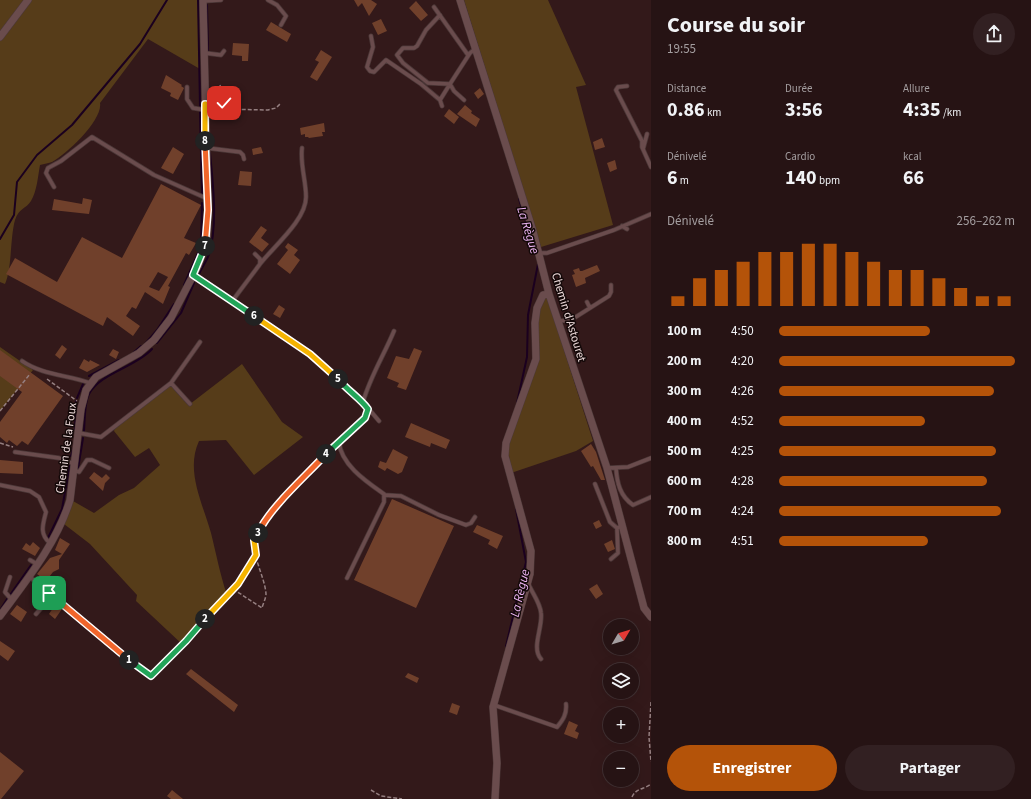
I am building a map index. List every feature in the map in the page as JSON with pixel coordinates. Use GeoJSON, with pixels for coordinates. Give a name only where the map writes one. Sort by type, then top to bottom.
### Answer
{"type":"FeatureCollection","features":[{"type":"Feature","properties":{"kind":"street"},"geometry":{"type":"LineString","coordinates":[[0,36],[28,0]]}},
{"type":"Feature","properties":{"kind":"street","name":"Chemin d'Astouret"},"geometry":{"type":"LineString","coordinates":[[460,0],[538,253],[549,294],[607,468],[619,527],[644,608],[651,617]]}},
{"type":"Feature","properties":{"kind":"street"},"geometry":{"type":"LineString","coordinates":[[90,383],[96,377],[139,354],[154,340],[175,311],[193,275],[204,248],[207,237],[208,199],[203,1]]}},
{"type":"Feature","properties":{"kind":"street"},"geometry":{"type":"LineString","coordinates":[[495,799],[497,763],[492,716],[527,582],[531,551],[506,464],[506,443],[536,359],[535,323],[537,308],[543,296],[549,294]]}},
{"type":"Feature","properties":{"kind":"street","name":"Chemin de la Foux"},"geometry":{"type":"LineString","coordinates":[[0,616],[37,564],[66,513],[83,403],[86,390],[90,383]]}},
{"type":"Feature","properties":{"kind":"lane"},"geometry":{"type":"LineString","coordinates":[[203,1],[221,0]]}},
{"type":"Feature","properties":{"kind":"lane"},"geometry":{"type":"LineString","coordinates":[[268,0],[277,5],[286,16],[281,25]]}},
{"type":"Feature","properties":{"kind":"lane"},"geometry":{"type":"LineString","coordinates":[[434,7],[468,55]]}},
{"type":"Feature","properties":{"kind":"lane"},"geometry":{"type":"LineString","coordinates":[[440,15],[426,30],[417,46],[414,48],[402,48],[397,55],[403,63],[428,83],[450,84]]}},
{"type":"Feature","properties":{"kind":"lane"},"geometry":{"type":"LineString","coordinates":[[371,36],[373,46],[367,68],[370,71],[374,72],[386,60],[421,84],[440,100],[442,106]]}},
{"type":"Feature","properties":{"kind":"lane"},"geometry":{"type":"LineString","coordinates":[[440,100],[468,55],[475,49]]}},
{"type":"Feature","properties":{"kind":"lane"},"geometry":{"type":"LineString","coordinates":[[204,53],[220,55],[224,51]]}},
{"type":"Feature","properties":{"kind":"lane"},"geometry":{"type":"LineString","coordinates":[[450,84],[454,91],[464,100]]}},
{"type":"Feature","properties":{"kind":"lane"},"geometry":{"type":"LineString","coordinates":[[627,86],[618,87],[616,90],[642,141],[643,150],[651,167]]}},
{"type":"Feature","properties":{"kind":"lane"},"geometry":{"type":"LineString","coordinates":[[187,87],[188,99],[193,108],[205,107]]}},
{"type":"Feature","properties":{"kind":"lane"},"geometry":{"type":"LineString","coordinates":[[643,150],[646,144],[647,134]]}},
{"type":"Feature","properties":{"kind":"lane"},"geometry":{"type":"LineString","coordinates":[[54,187],[46,173],[48,168],[61,161],[92,137],[154,175],[208,199]]}},
{"type":"Feature","properties":{"kind":"lane"},"geometry":{"type":"LineString","coordinates":[[206,148],[240,152],[244,159]]}},
{"type":"Feature","properties":{"kind":"lane"},"geometry":{"type":"LineString","coordinates":[[233,300],[260,264],[302,213],[306,204],[302,171],[302,148]]}},
{"type":"Feature","properties":{"kind":"lane"},"geometry":{"type":"LineString","coordinates":[[643,164],[648,162]]}},
{"type":"Feature","properties":{"kind":"lane"},"geometry":{"type":"LineString","coordinates":[[538,253],[547,253],[651,214]]}},
{"type":"Feature","properties":{"kind":"lane"},"geometry":{"type":"LineString","coordinates":[[624,225],[625,219]]}},
{"type":"Feature","properties":{"kind":"lane"},"geometry":{"type":"LineString","coordinates":[[624,225],[628,229]]}},
{"type":"Feature","properties":{"kind":"lane"},"geometry":{"type":"LineString","coordinates":[[255,254],[260,259],[260,264]]}},
{"type":"Feature","properties":{"kind":"lane"},"geometry":{"type":"LineString","coordinates":[[193,275],[233,300],[310,354],[330,371],[355,398],[363,402],[379,421]]}},
{"type":"Feature","properties":{"kind":"lane"},"geometry":{"type":"LineString","coordinates":[[558,321],[571,320],[609,296],[611,292],[611,285]]}},
{"type":"Feature","properties":{"kind":"lane"},"geometry":{"type":"LineString","coordinates":[[587,302],[590,308]]}},
{"type":"Feature","properties":{"kind":"lane"},"geometry":{"type":"LineString","coordinates":[[363,402],[369,381],[374,374],[394,331]]}},
{"type":"Feature","properties":{"kind":"lane"},"geometry":{"type":"LineString","coordinates":[[79,433],[101,437],[171,384],[200,342]]}},
{"type":"Feature","properties":{"kind":"lane"},"geometry":{"type":"LineString","coordinates":[[22,361],[33,369],[71,376],[90,383]]}},
{"type":"Feature","properties":{"kind":"lane"},"geometry":{"type":"LineString","coordinates":[[171,384],[190,404]]}},
{"type":"Feature","properties":{"kind":"lane"},"geometry":{"type":"LineString","coordinates":[[368,409],[365,418],[339,442],[339,448],[348,463],[363,479],[384,495],[391,494],[401,496],[439,515],[466,525],[475,517]]}},
{"type":"Feature","properties":{"kind":"lane"},"geometry":{"type":"LineString","coordinates":[[15,452],[59,458],[74,467],[79,472],[88,460],[92,460],[109,468]]}},
{"type":"Feature","properties":{"kind":"lane"},"geometry":{"type":"LineString","coordinates":[[607,468],[628,467],[651,458]]}},
{"type":"Feature","properties":{"kind":"lane"},"geometry":{"type":"LineString","coordinates":[[616,468],[618,482],[624,498],[633,505],[651,497]]}},
{"type":"Feature","properties":{"kind":"lane"},"geometry":{"type":"LineString","coordinates":[[595,484],[610,522],[619,527],[618,553],[611,559]]}},
{"type":"Feature","properties":{"kind":"lane"},"geometry":{"type":"LineString","coordinates":[[0,485],[30,491],[39,497],[46,512],[42,528],[46,540],[50,543]]}},
{"type":"Feature","properties":{"kind":"lane"},"geometry":{"type":"LineString","coordinates":[[347,578],[384,502],[384,495]]}},
{"type":"Feature","properties":{"kind":"lane"},"geometry":{"type":"LineString","coordinates":[[30,560],[37,564]]}},
{"type":"Feature","properties":{"kind":"lane"},"geometry":{"type":"LineString","coordinates":[[29,576],[52,596],[36,614]]}},
{"type":"Feature","properties":{"kind":"lane"},"geometry":{"type":"LineString","coordinates":[[10,577],[5,592],[12,600]]}},
{"type":"Feature","properties":{"kind":"lane"},"geometry":{"type":"LineString","coordinates":[[527,582],[539,605],[541,613],[537,651],[541,659]]}},
{"type":"Feature","properties":{"kind":"lane"},"geometry":{"type":"LineString","coordinates":[[494,705],[557,727],[563,720],[567,710],[566,704]]}},
{"type":"Feature","properties":{"kind":"path"},"geometry":{"type":"LineString","coordinates":[[220,85],[225,109]]}},
{"type":"Feature","properties":{"kind":"path"},"geometry":{"type":"LineString","coordinates":[[205,107],[268,110],[276,108],[281,103]]}},
{"type":"Feature","properties":{"kind":"path"},"geometry":{"type":"LineString","coordinates":[[0,411],[30,374]]}},
{"type":"Feature","properties":{"kind":"path"},"geometry":{"type":"LineString","coordinates":[[47,379],[76,401],[83,403]]}},
{"type":"Feature","properties":{"kind":"path"},"geometry":{"type":"LineString","coordinates":[[233,589],[262,608],[266,595],[256,555],[254,540],[262,525],[328,451],[339,442]]}},
{"type":"Feature","properties":{"kind":"path"},"geometry":{"type":"LineString","coordinates":[[52,596],[151,676],[186,641],[225,596],[233,589],[256,555]]}},
{"type":"Feature","properties":{"kind":"path"},"geometry":{"type":"LineString","coordinates":[[651,702],[649,737],[651,762]]}},
{"type":"Feature","properties":{"kind":"path"},"geometry":{"type":"LineString","coordinates":[[632,797],[638,790],[651,784]]}},
{"type":"Feature","properties":{"kind":"path"},"geometry":{"type":"LineString","coordinates":[[371,790],[382,796],[402,799]]}},
{"type":"Feature","properties":{"kind":"shaded area"},"geometry":{"type":"Polygon","coordinates":[[[0,0],[199,0],[200,69],[148,39],[100,103],[96,118],[83,136],[58,158],[52,162],[40,165],[35,193],[29,204],[18,213],[15,220],[9,270],[5,284],[0,282],[0,0]]]}},
{"type":"Feature","properties":{"kind":"shaded area"},"geometry":{"type":"Polygon","coordinates":[[[464,0],[548,0],[586,85],[576,87],[613,225],[541,247],[464,0]]]}},
{"type":"Feature","properties":{"kind":"shaded area"},"geometry":{"type":"Polygon","coordinates":[[[547,297],[593,441],[576,451],[511,473],[508,447],[539,358],[539,309],[542,301],[547,297]]]}},
{"type":"Feature","properties":{"kind":"shaded area"},"geometry":{"type":"Polygon","coordinates":[[[0,347],[33,370],[0,411],[0,347]]]}},
{"type":"Feature","properties":{"kind":"shaded area"},"geometry":{"type":"Polygon","coordinates":[[[242,364],[282,422],[303,437],[254,475],[226,440],[199,441],[195,452],[194,464],[197,487],[227,595],[183,645],[136,601],[137,595],[90,544],[64,524],[73,501],[94,513],[119,495],[134,488],[160,465],[149,448],[135,457],[114,431],[117,423],[171,383],[190,404],[242,364]]]}},
{"type":"Feature","properties":{"kind":"building"},"geometry":{"type":"Polygon","coordinates":[[[354,0],[371,0],[377,4],[369,16],[362,3],[358,7],[354,0]]]}},
{"type":"Feature","properties":{"kind":"building"},"geometry":{"type":"Polygon","coordinates":[[[416,1],[428,15],[421,21],[409,8],[416,1]]]}},
{"type":"Feature","properties":{"kind":"building"},"geometry":{"type":"Polygon","coordinates":[[[381,19],[387,31],[378,35],[372,23],[381,19]]]}},
{"type":"Feature","properties":{"kind":"building"},"geometry":{"type":"Polygon","coordinates":[[[271,22],[291,34],[287,42],[266,30],[271,22]]]}},
{"type":"Feature","properties":{"kind":"building"},"geometry":{"type":"Polygon","coordinates":[[[233,43],[249,44],[248,61],[242,61],[242,56],[232,55],[233,43]]]}},
{"type":"Feature","properties":{"kind":"building"},"geometry":{"type":"Polygon","coordinates":[[[321,50],[332,57],[317,81],[310,77],[319,62],[315,60],[321,50]]]}},
{"type":"Feature","properties":{"kind":"building"},"geometry":{"type":"Polygon","coordinates":[[[166,75],[182,85],[181,86],[184,88],[178,100],[170,96],[171,93],[161,88],[166,75]]]}},
{"type":"Feature","properties":{"kind":"building"},"geometry":{"type":"Polygon","coordinates":[[[480,88],[484,94],[478,99],[474,93],[480,88]]]}},
{"type":"Feature","properties":{"kind":"building"},"geometry":{"type":"Polygon","coordinates":[[[465,105],[472,111],[471,113],[480,119],[476,127],[457,114],[465,105]]]}},
{"type":"Feature","properties":{"kind":"building"},"geometry":{"type":"Polygon","coordinates":[[[449,109],[459,117],[454,124],[444,116],[449,109]]]}},
{"type":"Feature","properties":{"kind":"building"},"geometry":{"type":"Polygon","coordinates":[[[324,123],[325,132],[322,132],[323,136],[309,138],[305,137],[305,134],[301,135],[300,128],[324,123]]]}},
{"type":"Feature","properties":{"kind":"building"},"geometry":{"type":"Polygon","coordinates":[[[602,138],[605,147],[595,150],[593,142],[602,138]]]}},
{"type":"Feature","properties":{"kind":"building"},"geometry":{"type":"Polygon","coordinates":[[[173,147],[184,154],[173,174],[161,168],[173,147]]]}},
{"type":"Feature","properties":{"kind":"building"},"geometry":{"type":"Polygon","coordinates":[[[261,147],[263,153],[253,155],[252,149],[261,147]]]}},
{"type":"Feature","properties":{"kind":"building"},"geometry":{"type":"Polygon","coordinates":[[[615,160],[617,169],[610,172],[607,163],[615,160]]]}},
{"type":"Feature","properties":{"kind":"building"},"geometry":{"type":"Polygon","coordinates":[[[240,171],[252,172],[251,186],[238,185],[240,171]]]}},
{"type":"Feature","properties":{"kind":"building"},"geometry":{"type":"Polygon","coordinates":[[[161,184],[201,205],[184,238],[196,243],[189,255],[186,253],[168,286],[170,287],[163,304],[145,292],[136,309],[132,307],[126,316],[140,326],[133,336],[107,317],[103,326],[6,274],[15,258],[57,282],[82,237],[122,258],[161,184]],[[158,272],[149,287],[159,291],[168,277],[158,272]]]}},
{"type":"Feature","properties":{"kind":"building"},"geometry":{"type":"Polygon","coordinates":[[[83,198],[92,200],[89,214],[52,210],[54,199],[82,204],[83,198]]]}},
{"type":"Feature","properties":{"kind":"building"},"geometry":{"type":"Polygon","coordinates":[[[261,226],[267,230],[261,238],[269,244],[262,252],[249,242],[261,226]]]}},
{"type":"Feature","properties":{"kind":"building"},"geometry":{"type":"Polygon","coordinates":[[[288,243],[298,250],[294,255],[300,260],[290,274],[277,264],[288,250],[285,247],[288,243]]]}},
{"type":"Feature","properties":{"kind":"building"},"geometry":{"type":"Polygon","coordinates":[[[597,265],[600,271],[585,278],[586,283],[576,287],[572,275],[575,274],[573,270],[579,268],[580,271],[582,271],[597,265]]]}},
{"type":"Feature","properties":{"kind":"building"},"geometry":{"type":"Polygon","coordinates":[[[279,305],[285,309],[280,318],[273,314],[279,305]]]}},
{"type":"Feature","properties":{"kind":"building"},"geometry":{"type":"Polygon","coordinates":[[[62,345],[67,349],[60,359],[55,355],[62,345]]]}},
{"type":"Feature","properties":{"kind":"building"},"geometry":{"type":"Polygon","coordinates":[[[414,348],[422,351],[406,390],[397,387],[399,383],[387,378],[396,356],[409,359],[414,348]]]}},
{"type":"Feature","properties":{"kind":"building"},"geometry":{"type":"Polygon","coordinates":[[[113,349],[119,352],[116,359],[109,355],[113,349]]]}},
{"type":"Feature","properties":{"kind":"building"},"geometry":{"type":"Polygon","coordinates":[[[0,350],[63,396],[28,445],[22,441],[17,446],[9,440],[7,443],[0,437],[0,422],[22,392],[0,376],[0,350]]]}},
{"type":"Feature","properties":{"kind":"building"},"geometry":{"type":"Polygon","coordinates":[[[84,359],[100,365],[87,372],[79,368],[84,359]]]}},
{"type":"Feature","properties":{"kind":"building"},"geometry":{"type":"Polygon","coordinates":[[[411,423],[450,440],[446,449],[431,443],[430,447],[405,437],[411,423]]]}},
{"type":"Feature","properties":{"kind":"building"},"geometry":{"type":"Polygon","coordinates":[[[591,444],[596,452],[605,480],[601,480],[593,466],[591,467],[581,451],[591,444]]]}},
{"type":"Feature","properties":{"kind":"building"},"geometry":{"type":"Polygon","coordinates":[[[393,449],[408,457],[402,472],[398,474],[387,468],[385,471],[378,467],[380,461],[386,463],[393,449]]]}},
{"type":"Feature","properties":{"kind":"building"},"geometry":{"type":"Polygon","coordinates":[[[0,460],[23,462],[23,474],[0,473],[0,460]]]}},
{"type":"Feature","properties":{"kind":"building"},"geometry":{"type":"Polygon","coordinates":[[[94,472],[102,478],[106,474],[110,478],[105,483],[103,491],[89,478],[94,472]]]}},
{"type":"Feature","properties":{"kind":"building"},"geometry":{"type":"Polygon","coordinates":[[[392,499],[454,526],[416,608],[354,580],[392,499]]]}},
{"type":"Feature","properties":{"kind":"building"},"geometry":{"type":"Polygon","coordinates":[[[599,520],[602,526],[596,529],[593,523],[599,520]]]}},
{"type":"Feature","properties":{"kind":"building"},"geometry":{"type":"Polygon","coordinates":[[[477,525],[503,536],[497,549],[488,544],[490,540],[473,532],[477,525]]]}},
{"type":"Feature","properties":{"kind":"building"},"geometry":{"type":"Polygon","coordinates":[[[60,538],[70,544],[59,560],[59,569],[53,572],[46,581],[37,574],[50,558],[62,554],[55,550],[60,538]]]}},
{"type":"Feature","properties":{"kind":"building"},"geometry":{"type":"Polygon","coordinates":[[[612,540],[615,549],[608,552],[604,544],[612,540]]]}},
{"type":"Feature","properties":{"kind":"building"},"geometry":{"type":"Polygon","coordinates":[[[33,542],[40,548],[35,556],[22,549],[26,543],[30,546],[33,542]]]}},
{"type":"Feature","properties":{"kind":"building"},"geometry":{"type":"Polygon","coordinates":[[[597,584],[603,594],[596,599],[589,589],[597,584]]]}},
{"type":"Feature","properties":{"kind":"building"},"geometry":{"type":"Polygon","coordinates":[[[40,589],[46,595],[40,601],[34,597],[40,589]]]}},
{"type":"Feature","properties":{"kind":"building"},"geometry":{"type":"Polygon","coordinates":[[[17,605],[27,612],[21,622],[10,614],[17,605]]]}},
{"type":"Feature","properties":{"kind":"building"},"geometry":{"type":"Polygon","coordinates":[[[55,605],[62,609],[55,619],[49,614],[55,605]]]}},
{"type":"Feature","properties":{"kind":"building"},"geometry":{"type":"Polygon","coordinates":[[[0,641],[15,651],[8,661],[0,655],[0,641]]]}},
{"type":"Feature","properties":{"kind":"building"},"geometry":{"type":"Polygon","coordinates":[[[191,669],[238,705],[234,712],[186,674],[191,669]]]}},
{"type":"Feature","properties":{"kind":"building"},"geometry":{"type":"Polygon","coordinates":[[[408,673],[419,678],[417,683],[405,677],[408,673]]]}},
{"type":"Feature","properties":{"kind":"building"},"geometry":{"type":"Polygon","coordinates":[[[452,703],[460,706],[457,715],[449,712],[452,703]]]}},
{"type":"Feature","properties":{"kind":"building"},"geometry":{"type":"Polygon","coordinates":[[[569,721],[578,725],[575,731],[579,733],[577,739],[564,734],[569,721]]]}},
{"type":"Feature","properties":{"kind":"building"},"geometry":{"type":"Polygon","coordinates":[[[0,752],[24,771],[1,799],[0,799],[0,752]]]}},
{"type":"Feature","properties":{"kind":"building"},"geometry":{"type":"Polygon","coordinates":[[[172,790],[183,799],[171,799],[167,796],[172,790]]]}},
{"type":"Feature","properties":{"kind":"waterway"},"geometry":{"type":"LineString","coordinates":[[0,239],[14,215],[17,182],[37,155],[72,125],[140,44],[167,0]]}},
{"type":"Feature","properties":{"kind":"waterway"},"geometry":{"type":"LineString","coordinates":[[198,0],[200,106]]}},
{"type":"Feature","properties":{"kind":"waterway"},"geometry":{"type":"LineString","coordinates":[[207,5],[208,51]]}},
{"type":"Feature","properties":{"kind":"waterway"},"geometry":{"type":"LineString","coordinates":[[200,112],[202,194]]}},
{"type":"Feature","properties":{"kind":"waterway"},"geometry":{"type":"LineString","coordinates":[[199,274],[207,259],[212,243],[214,204],[210,153]]}},
{"type":"Feature","properties":{"kind":"waterway","name":"La Règue"},"geometry":{"type":"LineString","coordinates":[[519,199],[531,238]]}},
{"type":"Feature","properties":{"kind":"waterway"},"geometry":{"type":"LineString","coordinates":[[184,285],[201,246],[202,203]]}},
{"type":"Feature","properties":{"kind":"waterway","name":"La Règue"},"geometry":{"type":"LineString","coordinates":[[517,403],[527,357],[528,315],[538,264]]}},
{"type":"Feature","properties":{"kind":"waterway"},"geometry":{"type":"LineString","coordinates":[[157,343],[181,313],[194,283]]}},
{"type":"Feature","properties":{"kind":"waterway"},"geometry":{"type":"LineString","coordinates":[[145,344],[157,330],[174,304]]}},
{"type":"Feature","properties":{"kind":"waterway"},"geometry":{"type":"LineString","coordinates":[[134,352],[141,346]]}},
{"type":"Feature","properties":{"kind":"waterway"},"geometry":{"type":"LineString","coordinates":[[84,431],[86,402],[94,387],[110,375],[137,361],[152,349]]}},
{"type":"Feature","properties":{"kind":"waterway"},"geometry":{"type":"LineString","coordinates":[[89,376],[119,360]]}},
{"type":"Feature","properties":{"kind":"waterway"},"geometry":{"type":"LineString","coordinates":[[77,398],[83,384]]}},
{"type":"Feature","properties":{"kind":"waterway"},"geometry":{"type":"LineString","coordinates":[[75,429],[76,401]]}},
{"type":"Feature","properties":{"kind":"waterway"},"geometry":{"type":"LineString","coordinates":[[78,469],[83,438]]}},
{"type":"Feature","properties":{"kind":"waterway"},"geometry":{"type":"LineString","coordinates":[[71,456],[73,449]]}},
{"type":"Feature","properties":{"kind":"waterway"},"geometry":{"type":"LineString","coordinates":[[48,538],[62,509],[70,464]]}},
{"type":"Feature","properties":{"kind":"waterway","name":"La Règue"},"geometry":{"type":"LineString","coordinates":[[506,646],[526,562],[516,509]]}},
{"type":"Feature","properties":{"kind":"waterway"},"geometry":{"type":"LineString","coordinates":[[10,595],[31,565]]}},
{"type":"Feature","properties":{"kind":"waterway"},"geometry":{"type":"LineString","coordinates":[[0,610],[7,599]]}},
{"type":"Feature","properties":{"kind":"route"},"geometry":{"type":"LineString","coordinates":[[49,593],[151,676],[156,673],[183,645],[225,596],[238,584],[256,555],[254,540],[262,525],[328,451],[365,418],[368,409],[363,402],[355,398],[330,371],[310,354],[220,291],[193,275],[198,266],[207,237],[208,210],[205,104],[214,108],[225,109],[224,103]]}}]}
